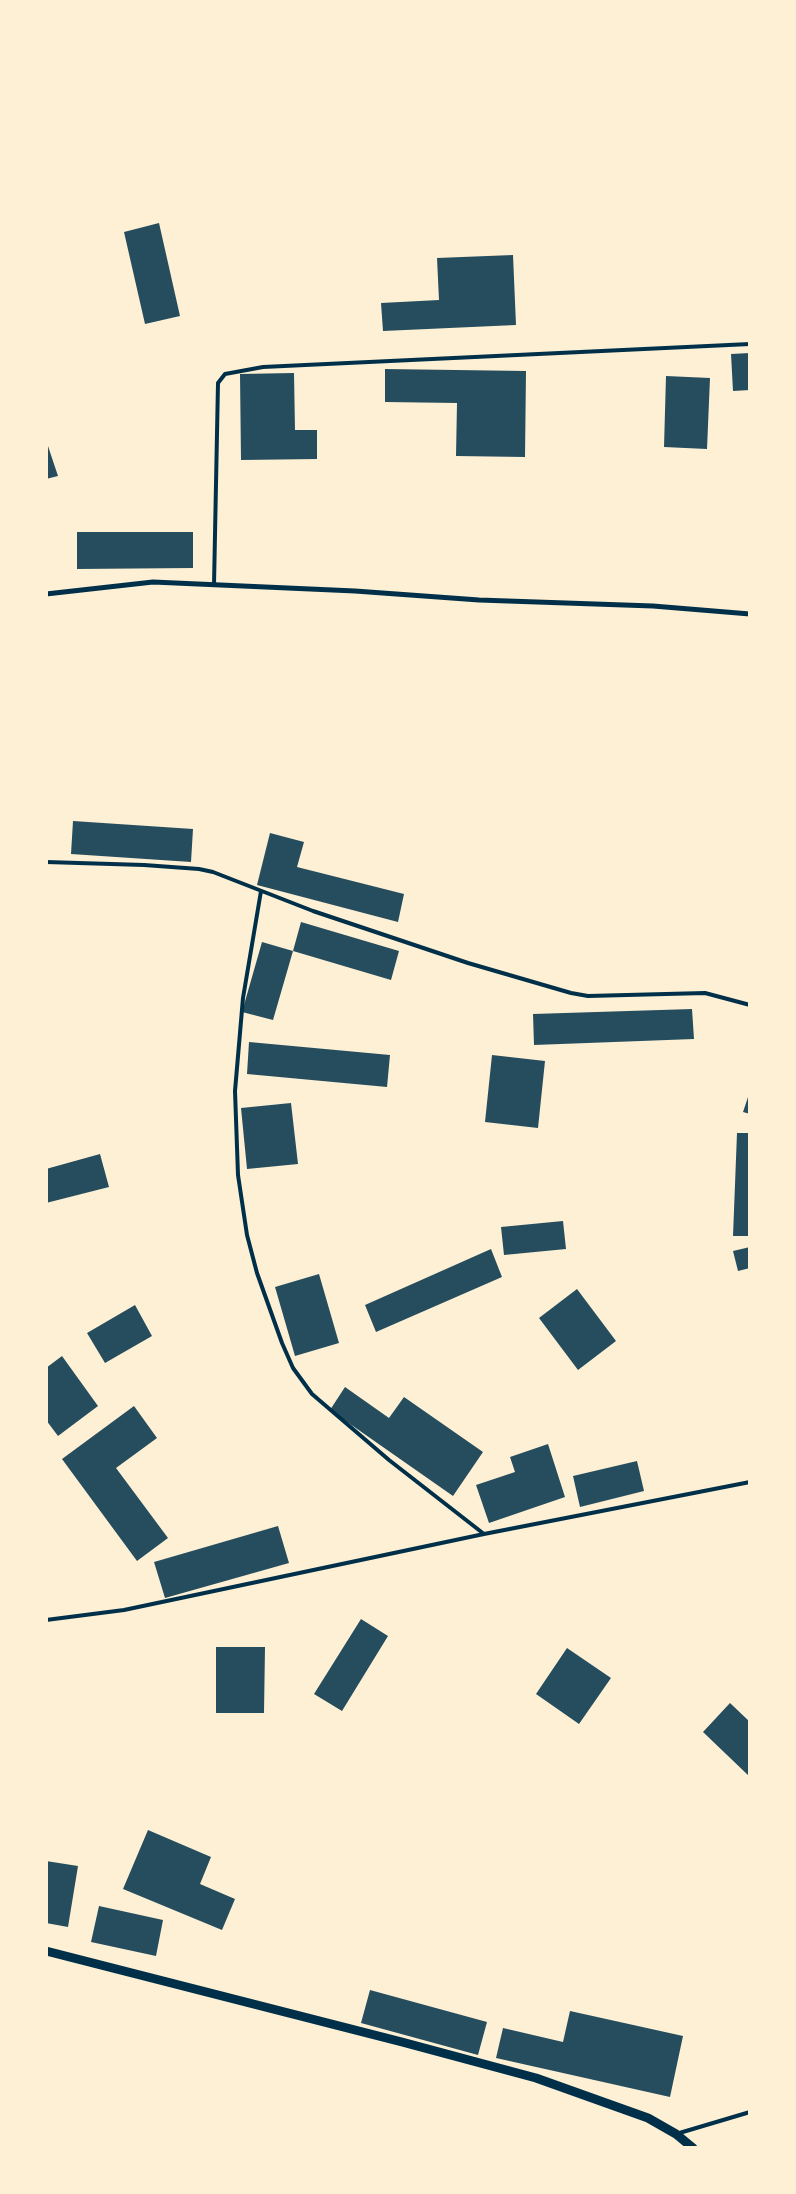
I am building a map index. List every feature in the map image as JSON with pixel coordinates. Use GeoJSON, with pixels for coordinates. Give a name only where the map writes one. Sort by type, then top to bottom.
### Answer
{"type":"FeatureCollection","features":[{"type":"Feature","properties":{"kind":"street"},"geometry":{"type":"LineString","coordinates":[[46,594],[153,582],[355,591],[479,600],[653,606],[750,614]]}},
{"type":"Feature","properties":{"kind":"street"},"geometry":{"type":"LineString","coordinates":[[46,1951],[392,2039],[536,2078],[648,2118],[676,2134],[693,2148]]}},
{"type":"Feature","properties":{"kind":"lane"},"geometry":{"type":"LineString","coordinates":[[214,585],[218,383],[222,377],[230,372],[263,368],[750,344]]}},
{"type":"Feature","properties":{"kind":"lane"},"geometry":{"type":"LineString","coordinates":[[46,862],[199,869],[230,877],[313,911],[459,960],[571,993],[588,996],[705,993],[750,1005]]}},
{"type":"Feature","properties":{"kind":"lane"},"geometry":{"type":"LineString","coordinates":[[261,891],[242,998],[235,1090],[238,1175],[247,1234],[260,1282],[293,1368],[312,1394],[390,1460],[484,1534]]}},
{"type":"Feature","properties":{"kind":"lane"},"geometry":{"type":"LineString","coordinates":[[46,1620],[124,1610],[484,1534],[750,1482]]}},
{"type":"Feature","properties":{"kind":"lane"},"geometry":{"type":"LineString","coordinates":[[676,2134],[750,2112]]}},
{"type":"Feature","properties":{"kind":"building"},"geometry":{"type":"Polygon","coordinates":[[[159,223],[180,316],[145,324],[124,232],[159,223]]]}},
{"type":"Feature","properties":{"kind":"building"},"geometry":{"type":"Polygon","coordinates":[[[513,255],[516,325],[383,331],[381,303],[439,300],[437,258],[513,255]]]}},
{"type":"Feature","properties":{"kind":"building"},"geometry":{"type":"Polygon","coordinates":[[[750,353],[750,390],[733,391],[731,354],[750,353]]]}},
{"type":"Feature","properties":{"kind":"building"},"geometry":{"type":"Polygon","coordinates":[[[385,369],[526,371],[525,457],[456,456],[457,403],[385,402],[385,369]]]}},
{"type":"Feature","properties":{"kind":"building"},"geometry":{"type":"Polygon","coordinates":[[[294,373],[295,430],[317,430],[317,459],[241,460],[240,374],[294,373]]]}},
{"type":"Feature","properties":{"kind":"building"},"geometry":{"type":"Polygon","coordinates":[[[666,376],[710,378],[707,449],[664,447],[666,376]]]}},
{"type":"Feature","properties":{"kind":"building"},"geometry":{"type":"Polygon","coordinates":[[[46,440],[58,476],[46,479],[46,440]]]}},
{"type":"Feature","properties":{"kind":"building"},"geometry":{"type":"Polygon","coordinates":[[[77,532],[193,532],[193,568],[77,569],[77,532]]]}},
{"type":"Feature","properties":{"kind":"building"},"geometry":{"type":"Polygon","coordinates":[[[73,821],[193,829],[191,862],[71,854],[73,821]]]}},
{"type":"Feature","properties":{"kind":"building"},"geometry":{"type":"Polygon","coordinates":[[[270,833],[304,842],[297,867],[404,894],[398,922],[257,885],[270,833]]]}},
{"type":"Feature","properties":{"kind":"building"},"geometry":{"type":"Polygon","coordinates":[[[301,922],[399,951],[391,980],[293,951],[301,922]]]}},
{"type":"Feature","properties":{"kind":"building"},"geometry":{"type":"Polygon","coordinates":[[[262,942],[293,951],[273,1020],[242,1012],[262,942]]]}},
{"type":"Feature","properties":{"kind":"building"},"geometry":{"type":"Polygon","coordinates":[[[692,1009],[694,1039],[534,1045],[533,1014],[692,1009]]]}},
{"type":"Feature","properties":{"kind":"building"},"geometry":{"type":"Polygon","coordinates":[[[249,1042],[390,1055],[387,1087],[247,1074],[249,1042]]]}},
{"type":"Feature","properties":{"kind":"building"},"geometry":{"type":"Polygon","coordinates":[[[492,1055],[545,1061],[538,1128],[485,1122],[492,1055]]]}},
{"type":"Feature","properties":{"kind":"building"},"geometry":{"type":"Polygon","coordinates":[[[750,1094],[750,1114],[743,1112],[750,1094]]]}},
{"type":"Feature","properties":{"kind":"building"},"geometry":{"type":"Polygon","coordinates":[[[291,1103],[298,1164],[247,1169],[241,1108],[291,1103]]]}},
{"type":"Feature","properties":{"kind":"building"},"geometry":{"type":"Polygon","coordinates":[[[737,1133],[750,1133],[750,1236],[733,1236],[737,1133]]]}},
{"type":"Feature","properties":{"kind":"building"},"geometry":{"type":"Polygon","coordinates":[[[100,1154],[109,1187],[46,1203],[46,1169],[100,1154]]]}},
{"type":"Feature","properties":{"kind":"building"},"geometry":{"type":"Polygon","coordinates":[[[563,1221],[566,1249],[504,1255],[501,1227],[563,1221]]]}},
{"type":"Feature","properties":{"kind":"building"},"geometry":{"type":"Polygon","coordinates":[[[750,1247],[750,1268],[738,1271],[733,1251],[750,1247]]]}},
{"type":"Feature","properties":{"kind":"building"},"geometry":{"type":"Polygon","coordinates":[[[491,1249],[502,1277],[376,1332],[365,1305],[491,1249]]]}},
{"type":"Feature","properties":{"kind":"building"},"geometry":{"type":"Polygon","coordinates":[[[319,1274],[339,1343],[295,1356],[275,1287],[319,1274]]]}},
{"type":"Feature","properties":{"kind":"building"},"geometry":{"type":"Polygon","coordinates":[[[577,1289],[616,1341],[578,1370],[539,1318],[577,1289]]]}},
{"type":"Feature","properties":{"kind":"building"},"geometry":{"type":"Polygon","coordinates":[[[135,1305],[152,1336],[105,1363],[87,1333],[135,1305]]]}},
{"type":"Feature","properties":{"kind":"building"},"geometry":{"type":"Polygon","coordinates":[[[62,1356],[98,1406],[58,1436],[46,1420],[46,1368],[62,1356]]]}},
{"type":"Feature","properties":{"kind":"building"},"geometry":{"type":"Polygon","coordinates":[[[345,1387],[389,1418],[404,1397],[483,1452],[453,1496],[330,1410],[345,1387]]]}},
{"type":"Feature","properties":{"kind":"building"},"geometry":{"type":"Polygon","coordinates":[[[134,1406],[157,1438],[116,1468],[168,1538],[137,1561],[62,1459],[134,1406]]]}},
{"type":"Feature","properties":{"kind":"building"},"geometry":{"type":"Polygon","coordinates":[[[548,1444],[565,1497],[489,1523],[476,1485],[515,1472],[510,1457],[548,1444]]]}},
{"type":"Feature","properties":{"kind":"building"},"geometry":{"type":"Polygon","coordinates":[[[637,1461],[644,1491],[580,1507],[573,1476],[637,1461]]]}},
{"type":"Feature","properties":{"kind":"building"},"geometry":{"type":"Polygon","coordinates":[[[278,1526],[289,1563],[165,1598],[154,1562],[278,1526]]]}},
{"type":"Feature","properties":{"kind":"building"},"geometry":{"type":"Polygon","coordinates":[[[361,1619],[388,1636],[342,1711],[314,1694],[361,1619]]]}},
{"type":"Feature","properties":{"kind":"building"},"geometry":{"type":"Polygon","coordinates":[[[216,1647],[265,1647],[264,1713],[216,1713],[216,1647]]]}},
{"type":"Feature","properties":{"kind":"building"},"geometry":{"type":"Polygon","coordinates":[[[567,1648],[611,1678],[579,1724],[536,1694],[567,1648]]]}},
{"type":"Feature","properties":{"kind":"building"},"geometry":{"type":"Polygon","coordinates":[[[730,1703],[750,1722],[750,1777],[703,1732],[730,1703]]]}},
{"type":"Feature","properties":{"kind":"building"},"geometry":{"type":"Polygon","coordinates":[[[148,1830],[211,1857],[200,1884],[235,1899],[222,1930],[123,1889],[148,1830]]]}},
{"type":"Feature","properties":{"kind":"building"},"geometry":{"type":"Polygon","coordinates":[[[46,1861],[78,1866],[68,1927],[46,1923],[46,1861]]]}},
{"type":"Feature","properties":{"kind":"building"},"geometry":{"type":"Polygon","coordinates":[[[99,1906],[163,1920],[156,1956],[91,1942],[99,1906]]]}},
{"type":"Feature","properties":{"kind":"building"},"geometry":{"type":"Polygon","coordinates":[[[370,1990],[487,2022],[478,2055],[361,2023],[370,1990]]]}},
{"type":"Feature","properties":{"kind":"building"},"geometry":{"type":"Polygon","coordinates":[[[570,2011],[683,2036],[670,2097],[496,2058],[503,2028],[563,2042],[570,2011]]]}}]}
